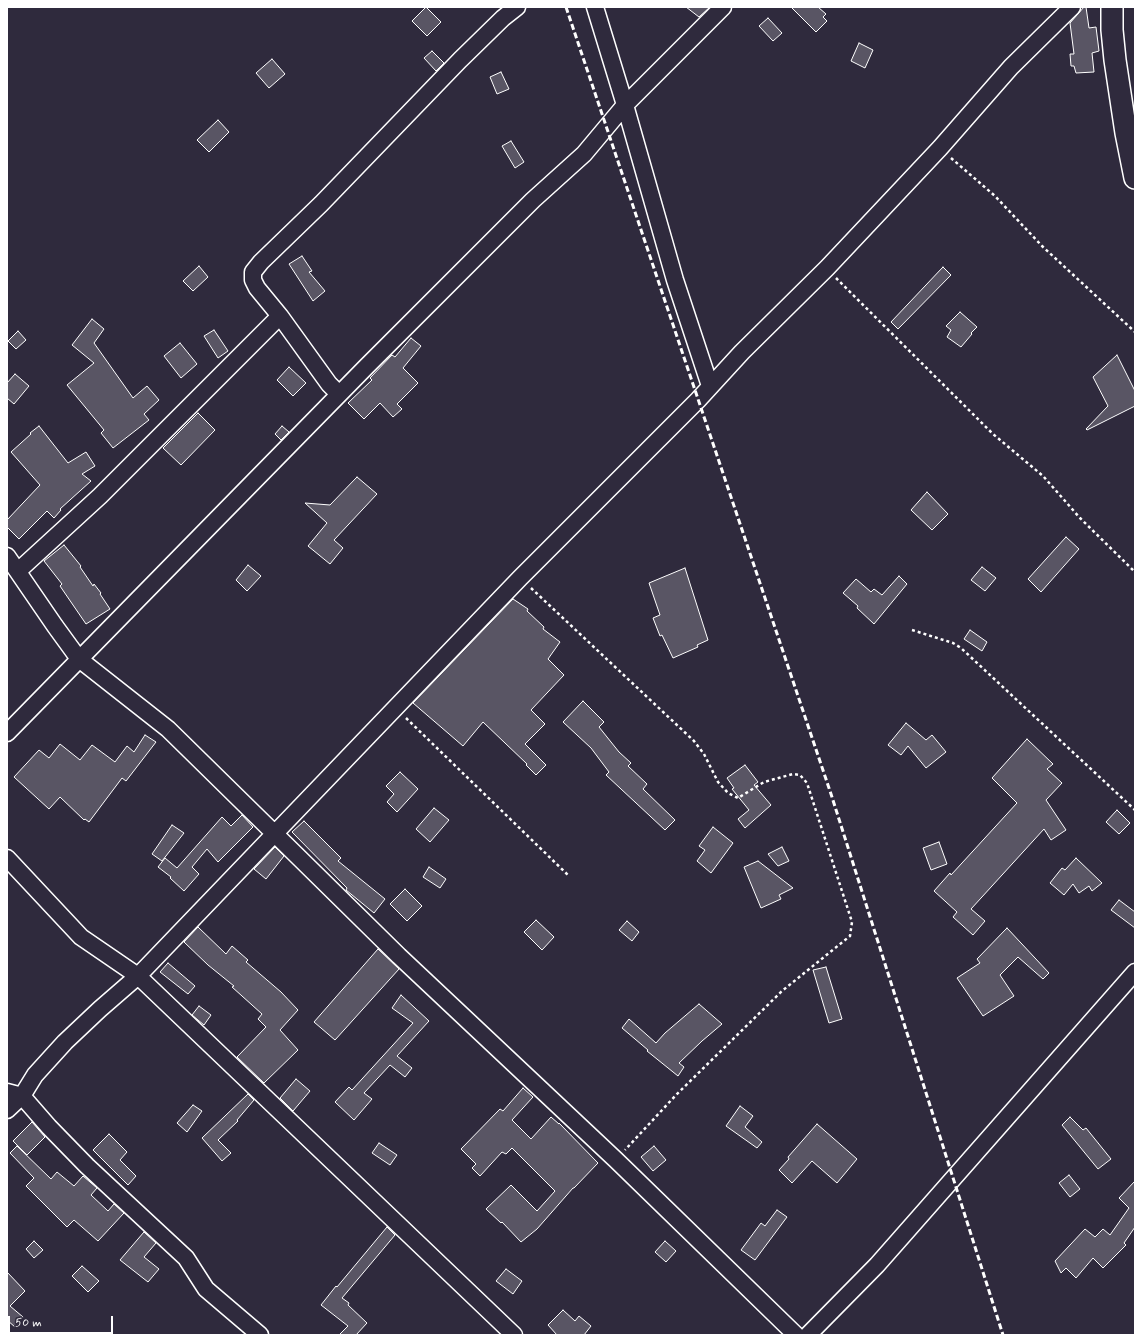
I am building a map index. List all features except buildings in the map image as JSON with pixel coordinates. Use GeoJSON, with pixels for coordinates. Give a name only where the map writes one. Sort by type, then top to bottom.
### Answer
{"type":"FeatureCollection","features":[{"type":"Feature","properties":{"kind":"street"},"geometry":{"type":"LineString","coordinates":[[339,394],[325,378],[280,316],[257,288],[253,280],[254,272],[261,262],[321,204],[460,60],[503,18],[517,7]]}},
{"type":"Feature","properties":{"kind":"street"},"geometry":{"type":"LineString","coordinates":[[595,7],[625,105],[675,280],[710,386]]}},
{"type":"Feature","properties":{"kind":"street"},"geometry":{"type":"LineString","coordinates":[[7,733],[339,394],[534,200],[584,154],[625,105],[723,7]]}},
{"type":"Feature","properties":{"kind":"street"},"geometry":{"type":"LineString","coordinates":[[7,1110],[14,1094],[35,1075],[65,1042],[138,976],[520,578],[698,400],[710,386],[827,268],[940,148],[1011,67],[1072,7]]}},
{"type":"Feature","properties":{"kind":"street"},"geometry":{"type":"LineString","coordinates":[[1112,7],[1112,30],[1115,60],[1130,120],[1126,133],[1135,178]]}},
{"type":"Feature","properties":{"kind":"street"},"geometry":{"type":"LineString","coordinates":[[18,571],[100,496],[280,316]]}},
{"type":"Feature","properties":{"kind":"street"},"geometry":{"type":"LineString","coordinates":[[7,556],[55,626],[80,659],[168,729],[399,956],[616,1160],[796,1335]]}},
{"type":"Feature","properties":{"kind":"street"},"geometry":{"type":"LineString","coordinates":[[7,858],[80,937],[138,976],[514,1335]]}},
{"type":"Feature","properties":{"kind":"street"},"geometry":{"type":"LineString","coordinates":[[808,1335],[882,1259],[1135,972]]}},
{"type":"Feature","properties":{"kind":"street"},"geometry":{"type":"LineString","coordinates":[[14,1094],[87,1166],[186,1258],[206,1289],[260,1335]]}},
{"type":"Feature","properties":{"kind":"path"},"geometry":{"type":"LineString","coordinates":[[940,148],[995,196],[1042,246],[1135,332]]}},
{"type":"Feature","properties":{"kind":"path"},"geometry":{"type":"LineString","coordinates":[[827,268],[992,434],[1043,476],[1080,518],[1135,572]]}},
{"type":"Feature","properties":{"kind":"path"},"geometry":{"type":"LineString","coordinates":[[520,578],[694,741],[704,754],[718,782],[728,793],[738,798],[764,782],[793,774],[800,775],[808,783],[852,922],[850,936],[782,991],[676,1094],[616,1160]]}},
{"type":"Feature","properties":{"kind":"path"},"geometry":{"type":"LineString","coordinates":[[912,630],[953,643],[960,648],[1135,810]]}},
{"type":"Feature","properties":{"kind":"path"},"geometry":{"type":"LineString","coordinates":[[395,707],[569,876]]}},
{"type":"Feature","properties":{"kind":"railway"},"geometry":{"type":"LineString","coordinates":[[566,7],[831,794],[1003,1335]]}}]}
